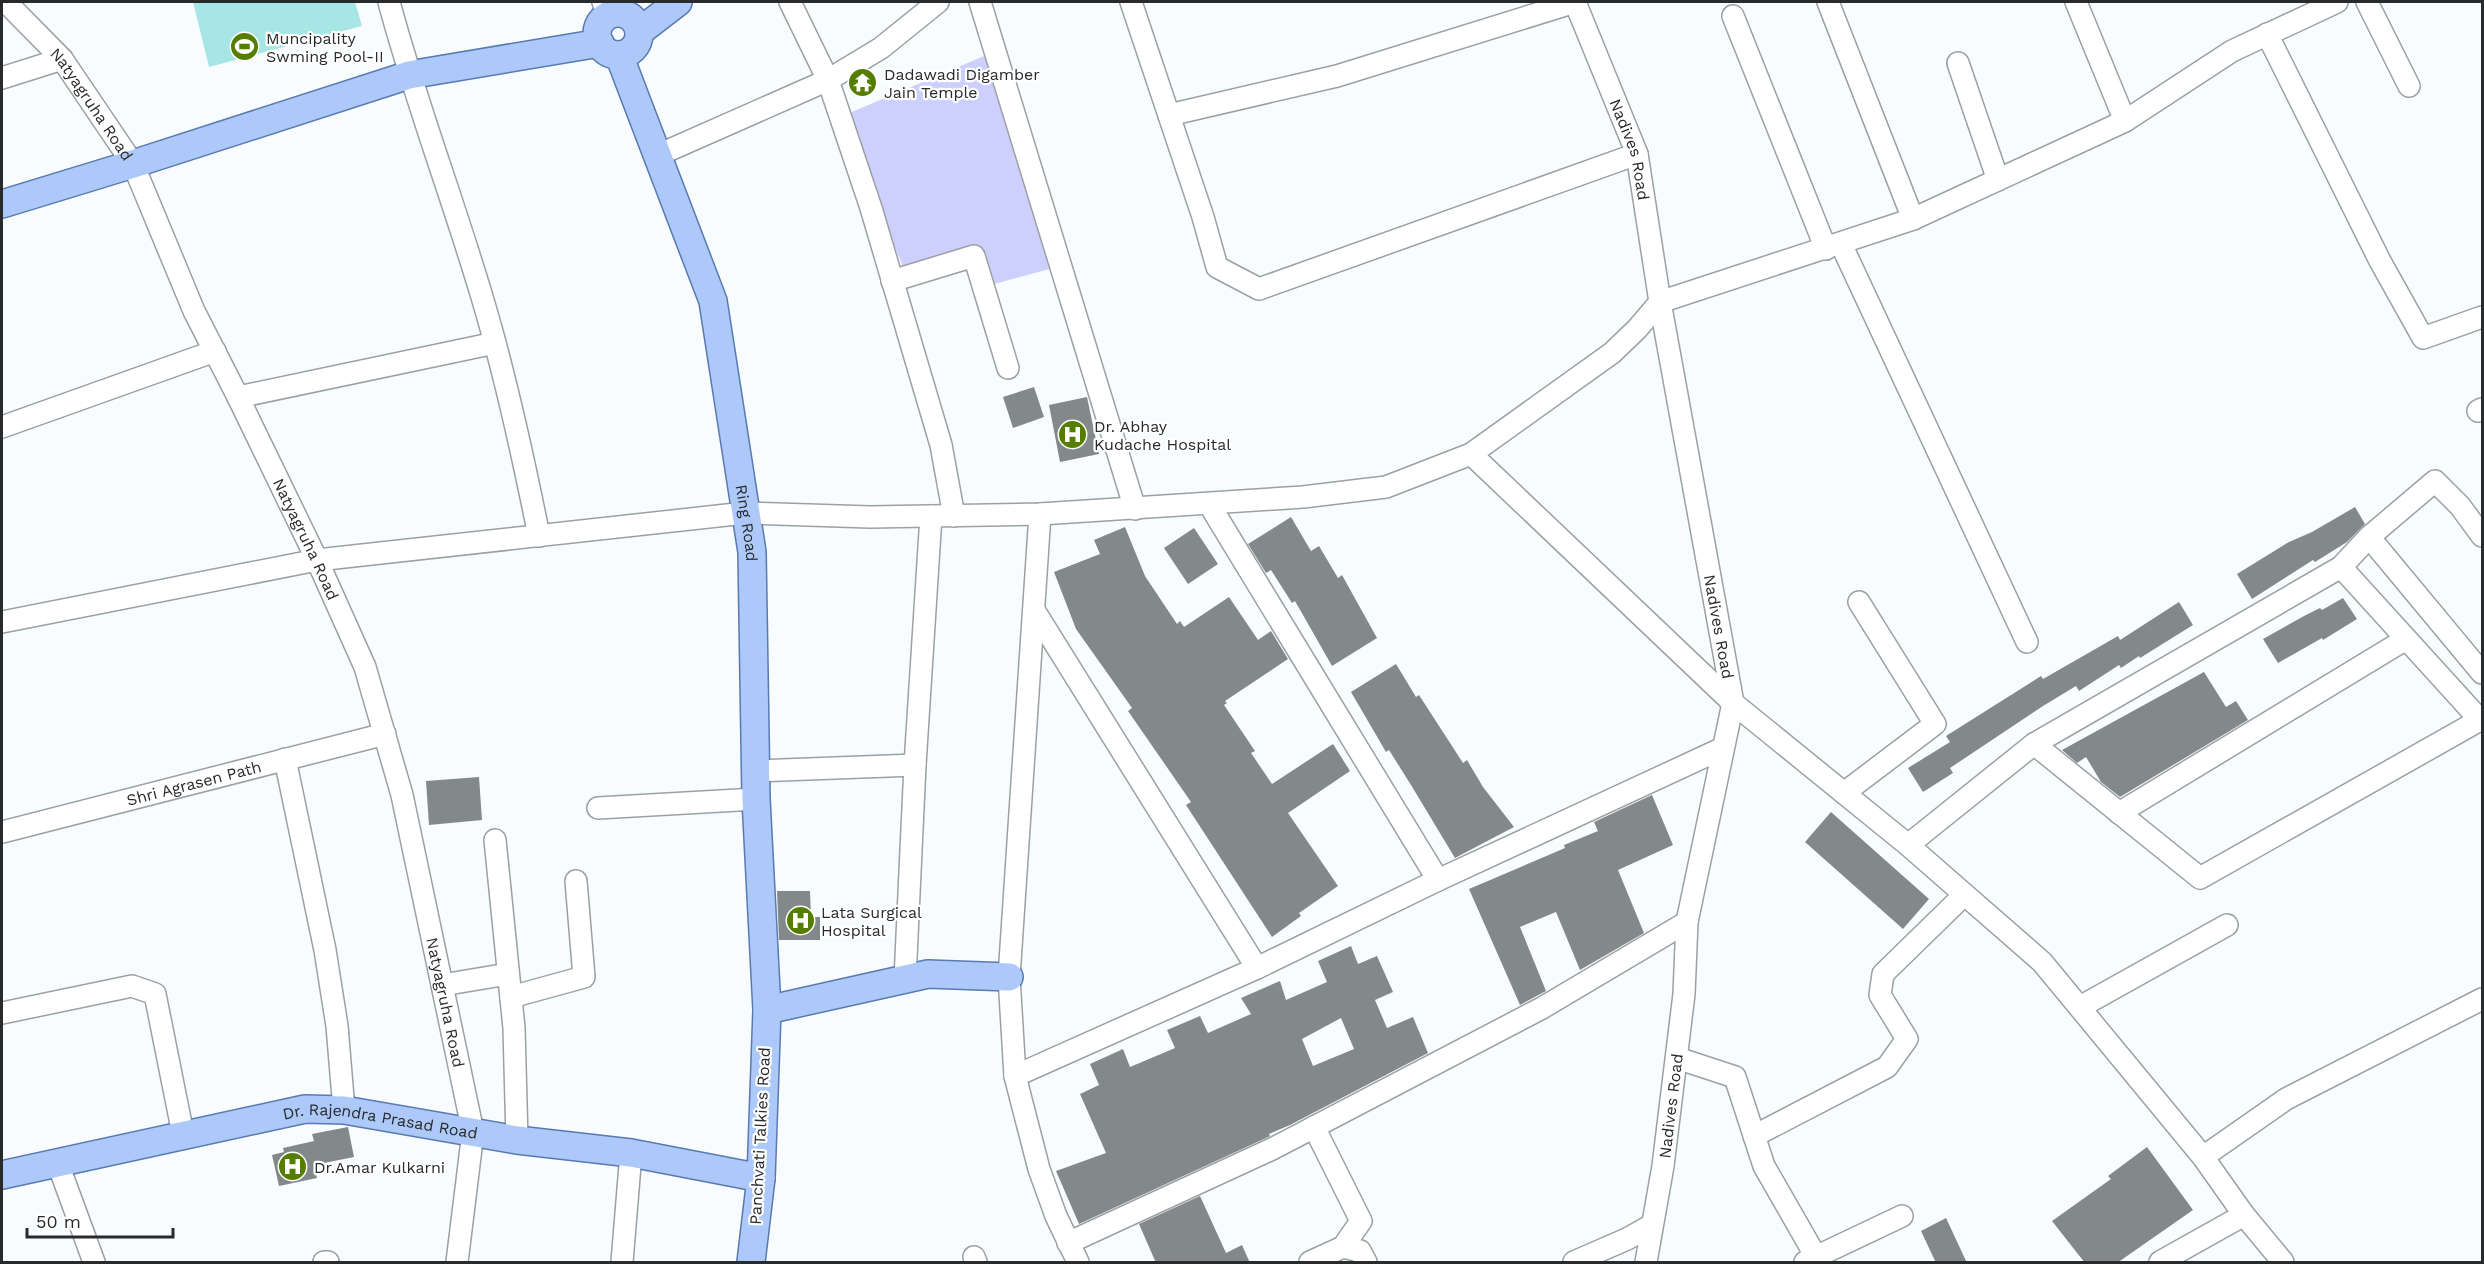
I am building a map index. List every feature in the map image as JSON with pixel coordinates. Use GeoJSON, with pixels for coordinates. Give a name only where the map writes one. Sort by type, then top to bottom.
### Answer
{"type":"FeatureCollection","features":[{"type":"Feature","properties":{"kind":"main road"},"geometry":{"type":"LineString","coordinates":[[639,32],[678,2]]}},
{"type":"Feature","properties":{"kind":"main road"},"geometry":{"type":"LineString","coordinates":[[2,204],[409,75],[609,49],[626,54],[636,45],[639,32],[637,25],[628,16],[615,14],[605,9],[597,33],[609,49]]}},
{"type":"Feature","properties":{"kind":"main road","name":"Ring Road"},"geometry":{"type":"LineString","coordinates":[[609,49],[656,156],[713,301],[752,552],[756,799],[767,1010]]}},
{"type":"Feature","properties":{"kind":"main road"},"geometry":{"type":"LineString","coordinates":[[767,1010],[928,974],[1009,977]]}},
{"type":"Feature","properties":{"kind":"main road","name":"Panchvati Talkies Road"},"geometry":{"type":"LineString","coordinates":[[751,1263],[761,1178],[767,1010]]}},
{"type":"Feature","properties":{"kind":"main road","name":"Dr. Rajendra Prasad Road"},"geometry":{"type":"LineString","coordinates":[[2,1175],[305,1109],[344,1110],[517,1140],[631,1153],[761,1178]]}},
{"type":"Feature","properties":{"kind":"street","name":"Natyagruha Road"},"geometry":{"type":"LineString","coordinates":[[6,2],[62,59],[133,164],[194,311],[317,560],[365,667],[402,795],[473,1132],[457,1263]]}},
{"type":"Feature","properties":{"kind":"street"},"geometry":{"type":"LineString","coordinates":[[389,2],[409,75],[495,343],[515,418],[539,536]]}},
{"type":"Feature","properties":{"kind":"street"},"geometry":{"type":"LineString","coordinates":[[790,2],[828,80],[871,208],[940,445],[954,516]]}},
{"type":"Feature","properties":{"kind":"street"},"geometry":{"type":"LineString","coordinates":[[656,156],[828,80],[881,48],[938,2]]}},
{"type":"Feature","properties":{"kind":"street"},"geometry":{"type":"LineString","coordinates":[[981,2],[1135,509]]}},
{"type":"Feature","properties":{"kind":"street"},"geometry":{"type":"LineString","coordinates":[[1131,2],[1203,217],[1217,267],[1259,289],[1637,154]]}},
{"type":"Feature","properties":{"kind":"street"},"geometry":{"type":"LineString","coordinates":[[1169,115],[1337,76],[1575,2]]}},
{"type":"Feature","properties":{"kind":"street","name":"Nadives Road"},"geometry":{"type":"LineString","coordinates":[[1575,2],[1637,154],[1660,302],[1733,703],[1687,922],[1684,993],[1677,1058],[1664,1166],[1647,1263]]}},
{"type":"Feature","properties":{"kind":"street"},"geometry":{"type":"LineString","coordinates":[[1828,2],[1913,219]]}},
{"type":"Feature","properties":{"kind":"street"},"geometry":{"type":"LineString","coordinates":[[2076,2],[2125,121]]}},
{"type":"Feature","properties":{"kind":"street"},"geometry":{"type":"LineString","coordinates":[[2,622],[317,560],[745,513],[931,516],[1040,514],[1304,497],[1386,487],[1471,454],[1612,353],[1660,302],[1913,219],[2125,121],[2232,51],[2337,2]]}},
{"type":"Feature","properties":{"kind":"street"},"geometry":{"type":"LineString","coordinates":[[2367,2],[2409,86]]}},
{"type":"Feature","properties":{"kind":"street"},"geometry":{"type":"LineString","coordinates":[[1733,16],[1833,246],[2027,642]]}},
{"type":"Feature","properties":{"kind":"street"},"geometry":{"type":"LineString","coordinates":[[2267,34],[2380,261],[2423,338],[2482,317]]}},
{"type":"Feature","properties":{"kind":"street"},"geometry":{"type":"LineString","coordinates":[[2,78],[62,59]]}},
{"type":"Feature","properties":{"kind":"street"},"geometry":{"type":"LineString","coordinates":[[1958,63],[1998,180]]}},
{"type":"Feature","properties":{"kind":"street"},"geometry":{"type":"LineString","coordinates":[[892,281],[974,256],[1008,368]]}},
{"type":"Feature","properties":{"kind":"street"},"geometry":{"type":"LineString","coordinates":[[238,397],[495,343]]}},
{"type":"Feature","properties":{"kind":"street"},"geometry":{"type":"LineString","coordinates":[[2,427],[215,351]]}},
{"type":"Feature","properties":{"kind":"street"},"geometry":{"type":"LineString","coordinates":[[1471,454],[1733,703],[1908,845],[2042,962],[2203,1157],[2244,1215],[2283,1263]]}},
{"type":"Feature","properties":{"kind":"street"},"geometry":{"type":"LineString","coordinates":[[1908,845],[2034,744],[2341,567],[2368,537],[2435,481],[2460,506],[2482,536]]}},
{"type":"Feature","properties":{"kind":"street"},"geometry":{"type":"LineString","coordinates":[[1209,504],[1438,880]]}},
{"type":"Feature","properties":{"kind":"street"},"geometry":{"type":"LineString","coordinates":[[1040,514],[1009,977],[1015,1076],[1039,1169],[1078,1263]]}},
{"type":"Feature","properties":{"kind":"street"},"geometry":{"type":"LineString","coordinates":[[905,979],[915,765],[931,516]]}},
{"type":"Feature","properties":{"kind":"street"},"geometry":{"type":"LineString","coordinates":[[2368,537],[2482,673]]}},
{"type":"Feature","properties":{"kind":"street"},"geometry":{"type":"LineString","coordinates":[[2034,744],[2200,878],[2481,722],[2341,567]]}},
{"type":"Feature","properties":{"kind":"street"},"geometry":{"type":"LineString","coordinates":[[1844,794],[1935,724],[1859,602]]}},
{"type":"Feature","properties":{"kind":"street"},"geometry":{"type":"LineString","coordinates":[[1034,609],[1257,968]]}},
{"type":"Feature","properties":{"kind":"street"},"geometry":{"type":"LineString","coordinates":[[2119,813],[2406,639]]}},
{"type":"Feature","properties":{"kind":"street","name":"Shri Agrasen Path"},"geometry":{"type":"LineString","coordinates":[[2,832],[385,734]]}},
{"type":"Feature","properties":{"kind":"street"},"geometry":{"type":"LineString","coordinates":[[1015,1076],[1257,968],[1438,880],[1723,748]]}},
{"type":"Feature","properties":{"kind":"street"},"geometry":{"type":"LineString","coordinates":[[285,759],[325,950],[337,1026],[344,1110]]}},
{"type":"Feature","properties":{"kind":"street"},"geometry":{"type":"LineString","coordinates":[[756,771],[915,765]]}},
{"type":"Feature","properties":{"kind":"street"},"geometry":{"type":"LineString","coordinates":[[598,808],[756,799]]}},
{"type":"Feature","properties":{"kind":"street"},"geometry":{"type":"LineString","coordinates":[[495,840],[511,997],[517,1140]]}},
{"type":"Feature","properties":{"kind":"street"},"geometry":{"type":"LineString","coordinates":[[511,997],[584,977],[576,881]]}},
{"type":"Feature","properties":{"kind":"street"},"geometry":{"type":"LineString","coordinates":[[1754,1136],[1887,1066],[1907,1039],[1880,995],[1883,974],[1965,894]]}},
{"type":"Feature","properties":{"kind":"street"},"geometry":{"type":"LineString","coordinates":[[1068,1243],[1272,1149],[1542,1008],[1687,922]]}},
{"type":"Feature","properties":{"kind":"street"},"geometry":{"type":"LineString","coordinates":[[2080,1007],[2228,925]]}},
{"type":"Feature","properties":{"kind":"street"},"geometry":{"type":"LineString","coordinates":[[442,985],[508,974]]}},
{"type":"Feature","properties":{"kind":"street"},"geometry":{"type":"LineString","coordinates":[[2,1013],[132,986],[155,994],[183,1134]]}},
{"type":"Feature","properties":{"kind":"street"},"geometry":{"type":"LineString","coordinates":[[2203,1157],[2286,1099],[2482,999]]}},
{"type":"Feature","properties":{"kind":"street"},"geometry":{"type":"LineString","coordinates":[[1677,1058],[1735,1077],[1764,1166],[1813,1261],[1902,1216]]}},
{"type":"Feature","properties":{"kind":"street"},"geometry":{"type":"LineString","coordinates":[[1310,1263],[1343,1247],[1361,1221],[1314,1127]]}},
{"type":"Feature","properties":{"kind":"street"},"geometry":{"type":"LineString","coordinates":[[622,1263],[631,1153]]}},
{"type":"Feature","properties":{"kind":"street"},"geometry":{"type":"LineString","coordinates":[[58,1164],[94,1263]]}},
{"type":"Feature","properties":{"kind":"street"},"geometry":{"type":"LineString","coordinates":[[2160,1263],[2244,1215]]}},
{"type":"Feature","properties":{"kind":"street"},"geometry":{"type":"LineString","coordinates":[[1574,1263],[1652,1225]]}},
{"type":"Feature","properties":{"kind":"street"},"geometry":{"type":"LineString","coordinates":[[1343,1247],[1360,1251],[1366,1263]]}},
{"type":"Feature","properties":{"kind":"shaded area","name":"Muncipality Swming Pool-II"},"geometry":{"type":"Polygon","coordinates":[[[193,2],[355,2],[362,26],[209,67],[193,2]]]}},
{"type":"Feature","properties":{"kind":"shaded area"},"geometry":{"type":"Polygon","coordinates":[[[996,51],[1061,266],[983,287],[973,256],[907,276],[840,117],[996,51]]]}},
{"type":"Feature","properties":{"kind":"building"},"geometry":{"type":"Polygon","coordinates":[[[1034,387],[1044,417],[1013,428],[1003,397],[1034,387]]]}},
{"type":"Feature","properties":{"kind":"building"},"geometry":{"type":"Polygon","coordinates":[[[1087,397],[1099,454],[1060,462],[1049,405],[1087,397]]]}},
{"type":"Feature","properties":{"kind":"building"},"geometry":{"type":"Polygon","coordinates":[[[2355,507],[2365,524],[2347,542],[2315,562],[2313,560],[2252,599],[2237,574],[2289,542],[2312,532],[2355,507]]]}},
{"type":"Feature","properties":{"kind":"building"},"geometry":{"type":"Polygon","coordinates":[[[1291,517],[1311,551],[1319,546],[1338,578],[1342,575],[1377,638],[1332,666],[1295,601],[1292,603],[1271,570],[1266,573],[1248,544],[1291,517]]]}},
{"type":"Feature","properties":{"kind":"building"},"geometry":{"type":"Polygon","coordinates":[[[1125,527],[1145,576],[1177,624],[1180,621],[1184,627],[1229,597],[1258,640],[1271,631],[1288,659],[1225,701],[1227,703],[1224,705],[1255,751],[1251,753],[1272,784],[1333,744],[1350,771],[1288,813],[1338,886],[1299,913],[1301,916],[1272,937],[1186,805],[1191,802],[1128,711],[1132,708],[1076,629],[1054,572],[1100,554],[1094,540],[1125,527]]]}},
{"type":"Feature","properties":{"kind":"building"},"geometry":{"type":"Polygon","coordinates":[[[1194,528],[1218,564],[1188,584],[1164,548],[1194,528]]]}},
{"type":"Feature","properties":{"kind":"building"},"geometry":{"type":"Polygon","coordinates":[[[2343,598],[2357,619],[2323,640],[2322,638],[2278,663],[2263,639],[2343,598]]]}},
{"type":"Feature","properties":{"kind":"building"},"geometry":{"type":"Polygon","coordinates":[[[2179,602],[2193,625],[2140,658],[2139,656],[2121,668],[2119,665],[2079,691],[2076,686],[2043,706],[1950,768],[1953,773],[1923,792],[1908,768],[1950,742],[1946,736],[2041,676],[2043,679],[2118,636],[2120,640],[2179,602]]]}},
{"type":"Feature","properties":{"kind":"building"},"geometry":{"type":"Polygon","coordinates":[[[1396,664],[1416,697],[1419,695],[1463,763],[1467,760],[1483,787],[1514,827],[1455,858],[1389,750],[1386,752],[1351,692],[1396,664]]]}},
{"type":"Feature","properties":{"kind":"building"},"geometry":{"type":"Polygon","coordinates":[[[2204,672],[2226,707],[2236,701],[2248,720],[2120,797],[2101,782],[2086,757],[2077,763],[2062,750],[2204,672]]]}},
{"type":"Feature","properties":{"kind":"building"},"geometry":{"type":"Polygon","coordinates":[[[479,777],[482,820],[429,825],[426,781],[479,777]]]}},
{"type":"Feature","properties":{"kind":"building"},"geometry":{"type":"Polygon","coordinates":[[[1652,795],[1673,845],[1618,870],[1644,933],[1580,970],[1556,912],[1520,927],[1546,991],[1520,1005],[1469,889],[1565,848],[1564,845],[1598,831],[1594,822],[1652,795]]]}},
{"type":"Feature","properties":{"kind":"building"},"geometry":{"type":"Polygon","coordinates":[[[1831,812],[1929,899],[1903,929],[1805,842],[1831,812]]]}},
{"type":"Feature","properties":{"kind":"building"},"geometry":{"type":"Polygon","coordinates":[[[777,891],[810,891],[811,917],[820,917],[820,940],[779,940],[777,891]]]}},
{"type":"Feature","properties":{"kind":"building"},"geometry":{"type":"Polygon","coordinates":[[[1351,946],[1358,964],[1377,956],[1393,992],[1375,1000],[1387,1028],[1413,1017],[1428,1053],[1269,1134],[1270,1136],[1266,1138],[1079,1224],[1056,1171],[1106,1153],[1080,1094],[1099,1085],[1090,1064],[1123,1049],[1130,1067],[1175,1048],[1167,1030],[1200,1016],[1208,1033],[1251,1014],[1241,998],[1280,981],[1286,1000],[1327,982],[1318,961],[1351,946]],[[1341,1018],[1302,1039],[1313,1066],[1354,1049],[1341,1018]]]}},
{"type":"Feature","properties":{"kind":"building"},"geometry":{"type":"Polygon","coordinates":[[[348,1127],[354,1157],[314,1165],[317,1178],[279,1186],[272,1155],[284,1152],[283,1148],[314,1141],[312,1134],[348,1127]]]}},
{"type":"Feature","properties":{"kind":"building"},"geometry":{"type":"Polygon","coordinates":[[[2147,1147],[2193,1210],[2117,1263],[2085,1263],[2052,1221],[2111,1179],[2108,1176],[2147,1147]]]}},
{"type":"Feature","properties":{"kind":"building"},"geometry":{"type":"Polygon","coordinates":[[[1200,1196],[1226,1253],[1242,1245],[1250,1263],[1156,1263],[1139,1224],[1200,1196]]]}},
{"type":"Feature","properties":{"kind":"building"},"geometry":{"type":"Polygon","coordinates":[[[1946,1218],[1967,1263],[1936,1263],[1921,1231],[1946,1218]]]}},
{"type":"Feature","properties":{"kind":"place","name":"Muncipality Swming Pool-II"},"geometry":{"type":"Point","coordinates":[245,47]}},
{"type":"Feature","properties":{"kind":"place","name":"Dadawadi Digamber Jain Temple"},"geometry":{"type":"Point","coordinates":[863,83]}},
{"type":"Feature","properties":{"kind":"place","name":"Dr. Abhay Kudache Hospital"},"geometry":{"type":"Point","coordinates":[1073,435]}},
{"type":"Feature","properties":{"kind":"place","name":"Lata Surgical Hospital"},"geometry":{"type":"Point","coordinates":[800,921]}},
{"type":"Feature","properties":{"kind":"place","name":"Dr.Amar Kulkarni"},"geometry":{"type":"Point","coordinates":[293,1167]}}]}
